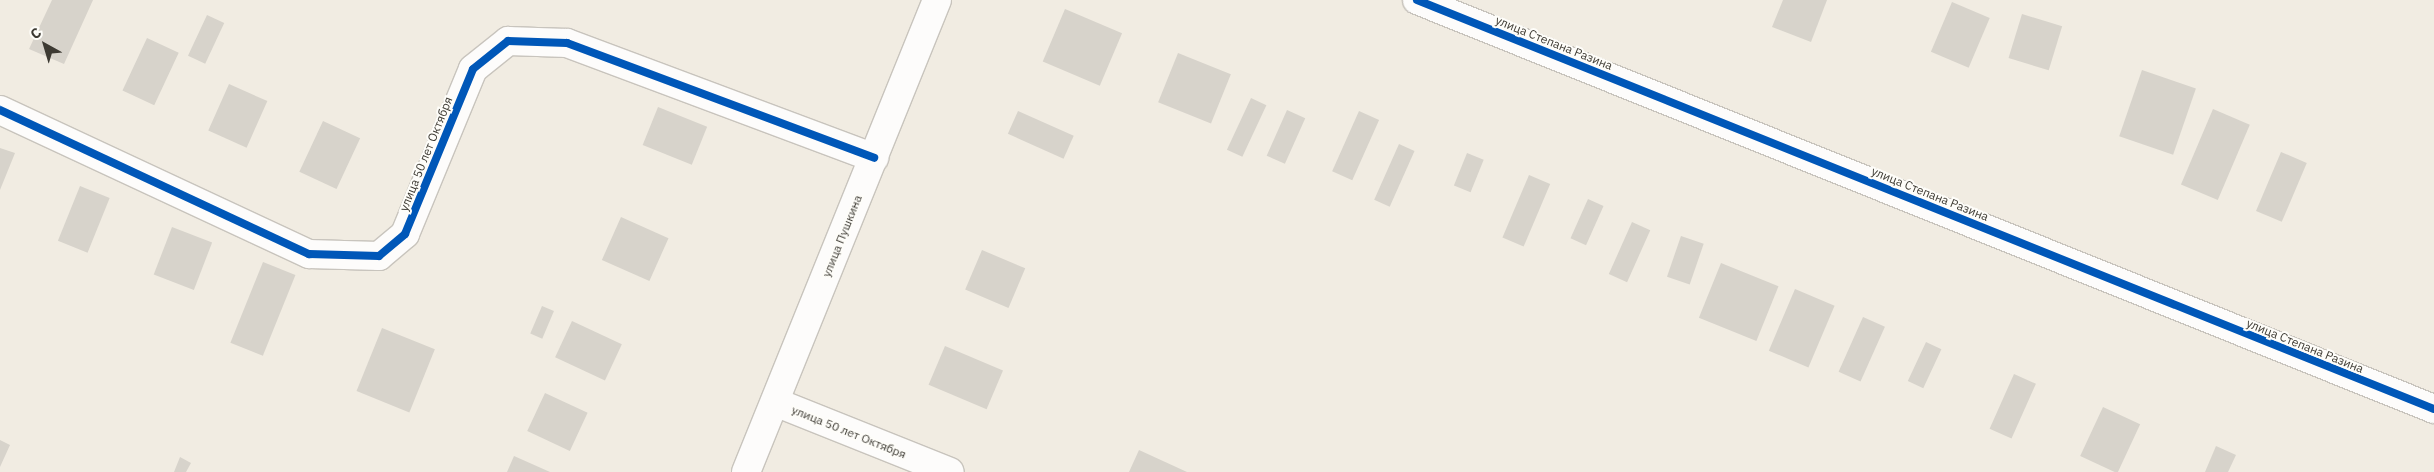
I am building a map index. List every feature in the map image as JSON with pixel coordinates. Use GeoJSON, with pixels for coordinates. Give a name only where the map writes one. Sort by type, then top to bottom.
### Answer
{"type":"FeatureCollection","features":[{"type":"Feature","properties":{"kind":"street","name":"улица Пушкина"},"geometry":{"type":"LineString","coordinates":[[746,472],[937,0]]}},
{"type":"Feature","properties":{"kind":"street","name":"улица Степана Разина"},"geometry":{"type":"LineString","coordinates":[[1417,0],[2434,410]]}},
{"type":"Feature","properties":{"kind":"street","name":"улица 50 лет Октября"},"geometry":{"type":"LineString","coordinates":[[0,110],[309,254],[379,256],[405,234],[473,69],[508,41],[567,43],[874,158]]}},
{"type":"Feature","properties":{"kind":"street","name":"улица 50 лет Октября"},"geometry":{"type":"LineString","coordinates":[[775,402],[950,472]]}},
{"type":"Feature","properties":{"kind":"building"},"geometry":{"type":"Polygon","coordinates":[[[52,0],[93,0],[64,64],[29,49],[52,0]]]}},
{"type":"Feature","properties":{"kind":"building"},"geometry":{"type":"Polygon","coordinates":[[[1783,0],[1827,0],[1811,42],[1772,27],[1783,0]]]}},
{"type":"Feature","properties":{"kind":"building"},"geometry":{"type":"Polygon","coordinates":[[[1952,2],[1990,18],[1969,68],[1931,52],[1952,2]]]}},
{"type":"Feature","properties":{"kind":"building"},"geometry":{"type":"Polygon","coordinates":[[[1065,9],[1122,33],[1100,86],[1043,61],[1065,9]]]}},
{"type":"Feature","properties":{"kind":"building"},"geometry":{"type":"Polygon","coordinates":[[[2022,14],[2062,26],[2049,70],[2009,58],[2022,14]]]}},
{"type":"Feature","properties":{"kind":"building"},"geometry":{"type":"Polygon","coordinates":[[[207,15],[224,23],[205,64],[188,56],[207,15]]]}},
{"type":"Feature","properties":{"kind":"building"},"geometry":{"type":"Polygon","coordinates":[[[147,38],[179,53],[154,105],[122,91],[147,38]]]}},
{"type":"Feature","properties":{"kind":"building"},"geometry":{"type":"Polygon","coordinates":[[[1178,53],[1231,74],[1211,123],[1158,102],[1178,53]]]}},
{"type":"Feature","properties":{"kind":"building"},"geometry":{"type":"Polygon","coordinates":[[[2142,70],[2196,89],[2173,155],[2119,136],[2142,70]]]}},
{"type":"Feature","properties":{"kind":"building"},"geometry":{"type":"Polygon","coordinates":[[[229,84],[267,101],[247,148],[208,131],[229,84]]]}},
{"type":"Feature","properties":{"kind":"building"},"geometry":{"type":"Polygon","coordinates":[[[1251,98],[1266,105],[1242,157],[1227,150],[1251,98]]]}},
{"type":"Feature","properties":{"kind":"building"},"geometry":{"type":"Polygon","coordinates":[[[658,107],[707,127],[692,165],[643,145],[658,107]]]}},
{"type":"Feature","properties":{"kind":"building"},"geometry":{"type":"Polygon","coordinates":[[[2213,109],[2250,125],[2218,200],[2181,184],[2213,109]]]}},
{"type":"Feature","properties":{"kind":"building"},"geometry":{"type":"Polygon","coordinates":[[[1287,110],[1305,118],[1285,164],[1267,156],[1287,110]]]}},
{"type":"Feature","properties":{"kind":"building"},"geometry":{"type":"Polygon","coordinates":[[[1018,111],[1074,136],[1064,159],[1008,134],[1018,111]]]}},
{"type":"Feature","properties":{"kind":"building"},"geometry":{"type":"Polygon","coordinates":[[[1359,111],[1379,120],[1352,180],[1332,171],[1359,111]]]}},
{"type":"Feature","properties":{"kind":"building"},"geometry":{"type":"Polygon","coordinates":[[[323,121],[360,138],[336,189],[299,172],[323,121]]]}},
{"type":"Feature","properties":{"kind":"building"},"geometry":{"type":"Polygon","coordinates":[[[1399,144],[1415,151],[1390,207],[1374,200],[1399,144]]]}},
{"type":"Feature","properties":{"kind":"building"},"geometry":{"type":"Polygon","coordinates":[[[0,148],[15,153],[0,190],[0,148]]]}},
{"type":"Feature","properties":{"kind":"building"},"geometry":{"type":"Polygon","coordinates":[[[2281,152],[2307,163],[2282,222],[2256,211],[2281,152]]]}},
{"type":"Feature","properties":{"kind":"building"},"geometry":{"type":"Polygon","coordinates":[[[1467,153],[1484,160],[1471,192],[1454,185],[1467,153]]]}},
{"type":"Feature","properties":{"kind":"building"},"geometry":{"type":"Polygon","coordinates":[[[1529,175],[1550,184],[1524,247],[1502,238],[1529,175]]]}},
{"type":"Feature","properties":{"kind":"building"},"geometry":{"type":"Polygon","coordinates":[[[80,186],[110,198],[88,253],[58,241],[80,186]]]}},
{"type":"Feature","properties":{"kind":"building"},"geometry":{"type":"Polygon","coordinates":[[[1588,199],[1604,206],[1586,245],[1571,238],[1588,199]]]}},
{"type":"Feature","properties":{"kind":"building"},"geometry":{"type":"Polygon","coordinates":[[[621,217],[669,238],[649,281],[602,260],[621,217]]]}},
{"type":"Feature","properties":{"kind":"building"},"geometry":{"type":"Polygon","coordinates":[[[1632,222],[1650,230],[1627,282],[1609,274],[1632,222]]]}},
{"type":"Feature","properties":{"kind":"building"},"geometry":{"type":"Polygon","coordinates":[[[172,227],[212,242],[194,290],[154,275],[172,227]]]}},
{"type":"Feature","properties":{"kind":"building"},"geometry":{"type":"Polygon","coordinates":[[[1681,236],[1704,244],[1690,284],[1667,277],[1681,236]]]}},
{"type":"Feature","properties":{"kind":"building"},"geometry":{"type":"Polygon","coordinates":[[[982,250],[1025,268],[1008,308],[965,290],[982,250]]]}},
{"type":"Feature","properties":{"kind":"building"},"geometry":{"type":"Polygon","coordinates":[[[263,262],[295,275],[263,356],[230,343],[263,262]]]}},
{"type":"Feature","properties":{"kind":"building"},"geometry":{"type":"Polygon","coordinates":[[[1721,263],[1778,286],[1756,341],[1699,318],[1721,263]]]}},
{"type":"Feature","properties":{"kind":"building"},"geometry":{"type":"Polygon","coordinates":[[[1795,289],[1835,306],[1808,367],[1769,351],[1795,289]]]}},
{"type":"Feature","properties":{"kind":"building"},"geometry":{"type":"Polygon","coordinates":[[[542,306],[554,311],[542,339],[530,334],[542,306]]]}},
{"type":"Feature","properties":{"kind":"building"},"geometry":{"type":"Polygon","coordinates":[[[1863,317],[1885,327],[1861,382],[1839,372],[1863,317]]]}},
{"type":"Feature","properties":{"kind":"building"},"geometry":{"type":"Polygon","coordinates":[[[572,321],[622,344],[605,380],[555,357],[572,321]]]}},
{"type":"Feature","properties":{"kind":"building"},"geometry":{"type":"Polygon","coordinates":[[[382,328],[435,349],[409,412],[357,391],[382,328]]]}},
{"type":"Feature","properties":{"kind":"building"},"geometry":{"type":"Polygon","coordinates":[[[1926,342],[1941,349],[1923,388],[1908,381],[1926,342]]]}},
{"type":"Feature","properties":{"kind":"building"},"geometry":{"type":"Polygon","coordinates":[[[945,346],[1003,371],[987,409],[929,385],[945,346]]]}},
{"type":"Feature","properties":{"kind":"building"},"geometry":{"type":"Polygon","coordinates":[[[2014,374],[2036,384],[2012,439],[1990,429],[2014,374]]]}},
{"type":"Feature","properties":{"kind":"building"},"geometry":{"type":"Polygon","coordinates":[[[545,393],[588,413],[570,451],[527,431],[545,393]]]}},
{"type":"Feature","properties":{"kind":"building"},"geometry":{"type":"Polygon","coordinates":[[[2103,407],[2140,424],[2118,472],[2080,456],[2103,407]]]}},
{"type":"Feature","properties":{"kind":"building"},"geometry":{"type":"Polygon","coordinates":[[[0,440],[10,445],[0,467],[0,440]]]}},
{"type":"Feature","properties":{"kind":"building"},"geometry":{"type":"Polygon","coordinates":[[[2216,446],[2236,455],[2228,472],[2205,472],[2216,446]]]}},
{"type":"Feature","properties":{"kind":"building"},"geometry":{"type":"Polygon","coordinates":[[[1139,450],[1187,472],[1129,472],[1139,450]]]}},
{"type":"Feature","properties":{"kind":"building"},"geometry":{"type":"Polygon","coordinates":[[[514,456],[550,472],[507,472],[514,456]]]}},
{"type":"Feature","properties":{"kind":"building"},"geometry":{"type":"Polygon","coordinates":[[[180,457],[191,463],[186,472],[174,472],[180,457]]]}},
{"type":"Feature","properties":{"kind":"cycle path"},"geometry":{"type":"LineString","coordinates":[[1417,0],[2434,409]]}},
{"type":"Feature","properties":{"kind":"cycle path"},"geometry":{"type":"LineString","coordinates":[[0,110],[309,254],[379,256],[405,234],[473,69],[508,41],[567,43],[874,158]]}}]}
